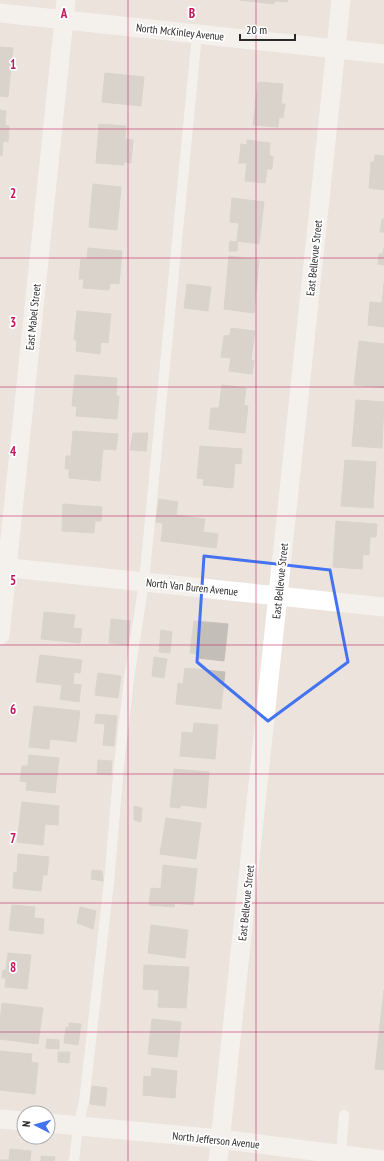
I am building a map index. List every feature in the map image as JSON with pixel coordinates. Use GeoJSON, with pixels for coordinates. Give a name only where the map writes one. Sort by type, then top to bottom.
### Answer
{"type":"FeatureCollection","features":[{"type":"Feature","properties":{"kind":"street","name":"East Mabel Street"},"geometry":{"type":"LineString","coordinates":[[0,635],[4,568],[66,0]]}},
{"type":"Feature","properties":{"kind":"street","name":"East Bellevue Street"},"geometry":{"type":"LineString","coordinates":[[218,1161],[341,0]]}},
{"type":"Feature","properties":{"kind":"street","name":"North McKinley Avenue"},"geometry":{"type":"LineString","coordinates":[[0,13],[384,54]]}},
{"type":"Feature","properties":{"kind":"street","name":"North Van Buren Avenue"},"geometry":{"type":"LineString","coordinates":[[4,568],[384,607]]}},
{"type":"Feature","properties":{"kind":"street"},"geometry":{"type":"LineString","coordinates":[[0,1119],[16,1120]]}},
{"type":"Feature","properties":{"kind":"street","name":"North Jefferson Avenue"},"geometry":{"type":"LineString","coordinates":[[56,1124],[220,1139],[336,1157],[384,1160]]}},
{"type":"Feature","properties":{"kind":"lane"},"geometry":{"type":"LineString","coordinates":[[74,1161],[78,1126],[84,1102],[109,882],[119,764],[129,679],[144,582],[197,34]]}},
{"type":"Feature","properties":{"kind":"lane"},"geometry":{"type":"LineString","coordinates":[[336,1157],[344,1115]]}},
{"type":"Feature","properties":{"kind":"highlighted area"},"geometry":{"type":"Polygon","coordinates":[[[204,556],[330,570],[348,662],[268,721],[197,662],[204,556]]]}},
{"type":"Feature","properties":{"kind":"building"},"geometry":{"type":"Polygon","coordinates":[[[240,0],[288,0],[287,2],[275,1],[274,4],[240,0]]]}},
{"type":"Feature","properties":{"kind":"building"},"geometry":{"type":"Polygon","coordinates":[[[0,47],[13,48],[8,97],[0,96],[0,47]]]}},
{"type":"Feature","properties":{"kind":"building"},"geometry":{"type":"Polygon","coordinates":[[[105,73],[144,77],[141,106],[102,102],[105,73]]]}},
{"type":"Feature","properties":{"kind":"building"},"geometry":{"type":"Polygon","coordinates":[[[258,82],[283,84],[281,104],[285,104],[283,118],[279,117],[278,127],[253,125],[258,82]]]}},
{"type":"Feature","properties":{"kind":"building"},"geometry":{"type":"Polygon","coordinates":[[[0,110],[6,111],[5,125],[9,126],[8,142],[3,141],[2,156],[0,155],[0,110]]]}},
{"type":"Feature","properties":{"kind":"building"},"geometry":{"type":"Polygon","coordinates":[[[99,124],[126,126],[125,139],[133,140],[131,163],[124,162],[124,165],[96,163],[99,124]]]}},
{"type":"Feature","properties":{"kind":"building"},"geometry":{"type":"Polygon","coordinates":[[[247,140],[270,143],[269,155],[273,157],[272,169],[267,169],[265,183],[245,181],[247,163],[239,163],[241,144],[247,145],[247,140]]]}},
{"type":"Feature","properties":{"kind":"building"},"geometry":{"type":"Polygon","coordinates":[[[375,155],[384,156],[384,190],[369,188],[371,162],[374,162],[375,155]]]}},
{"type":"Feature","properties":{"kind":"building"},"geometry":{"type":"Polygon","coordinates":[[[93,184],[121,187],[117,230],[89,227],[93,184]]]}},
{"type":"Feature","properties":{"kind":"building"},"geometry":{"type":"Polygon","coordinates":[[[232,198],[264,202],[259,244],[237,241],[239,223],[230,222],[232,198]]]}},
{"type":"Feature","properties":{"kind":"building"},"geometry":{"type":"Polygon","coordinates":[[[382,219],[384,219],[384,232],[380,232],[382,219]]]}},
{"type":"Feature","properties":{"kind":"building"},"geometry":{"type":"Polygon","coordinates":[[[230,241],[238,242],[237,251],[229,251],[230,241]]]}},
{"type":"Feature","properties":{"kind":"building"},"geometry":{"type":"Polygon","coordinates":[[[88,248],[122,251],[119,284],[110,283],[109,290],[83,288],[84,279],[79,279],[81,259],[87,259],[88,248]]]}},
{"type":"Feature","properties":{"kind":"building"},"geometry":{"type":"Polygon","coordinates":[[[384,248],[384,265],[378,264],[379,254],[383,254],[384,248]]]}},
{"type":"Feature","properties":{"kind":"building"},"geometry":{"type":"Polygon","coordinates":[[[229,256],[259,260],[254,313],[224,309],[229,256]]]}},
{"type":"Feature","properties":{"kind":"building"},"geometry":{"type":"Polygon","coordinates":[[[384,283],[384,327],[368,325],[370,302],[382,303],[384,283]]]}},
{"type":"Feature","properties":{"kind":"building"},"geometry":{"type":"Polygon","coordinates":[[[187,284],[211,287],[208,311],[184,308],[187,284]]]}},
{"type":"Feature","properties":{"kind":"building"},"geometry":{"type":"Polygon","coordinates":[[[77,311],[111,314],[108,343],[101,342],[100,354],[76,351],[77,340],[74,340],[77,311]]]}},
{"type":"Feature","properties":{"kind":"building"},"geometry":{"type":"Polygon","coordinates":[[[231,328],[255,331],[251,360],[254,361],[252,374],[229,371],[231,358],[221,357],[224,336],[230,335],[231,328]]]}},
{"type":"Feature","properties":{"kind":"building"},"geometry":{"type":"Polygon","coordinates":[[[359,341],[384,344],[384,388],[354,385],[359,341]]]}},
{"type":"Feature","properties":{"kind":"building"},"geometry":{"type":"Polygon","coordinates":[[[75,375],[117,378],[116,396],[119,396],[117,419],[76,416],[77,406],[72,406],[75,375]]]}},
{"type":"Feature","properties":{"kind":"building"},"geometry":{"type":"Polygon","coordinates":[[[222,385],[246,388],[244,405],[248,406],[245,433],[209,429],[211,408],[219,408],[222,385]]]}},
{"type":"Feature","properties":{"kind":"building"},"geometry":{"type":"Polygon","coordinates":[[[356,400],[384,402],[382,448],[352,446],[356,400]]]}},
{"type":"Feature","properties":{"kind":"building"},"geometry":{"type":"Polygon","coordinates":[[[73,431],[118,434],[116,450],[103,449],[100,481],[69,478],[69,469],[65,469],[66,456],[71,456],[73,431]]]}},
{"type":"Feature","properties":{"kind":"building"},"geometry":{"type":"Polygon","coordinates":[[[133,433],[148,433],[146,451],[130,450],[133,433]]]}},
{"type":"Feature","properties":{"kind":"building"},"geometry":{"type":"Polygon","coordinates":[[[200,446],[242,449],[241,464],[235,463],[233,488],[203,485],[204,479],[197,478],[200,446]]]}},
{"type":"Feature","properties":{"kind":"building"},"geometry":{"type":"Polygon","coordinates":[[[345,460],[376,462],[373,508],[341,506],[345,460]]]}},
{"type":"Feature","properties":{"kind":"building"},"geometry":{"type":"Polygon","coordinates":[[[159,499],[178,502],[176,515],[205,519],[203,532],[218,534],[216,548],[161,541],[163,523],[156,522],[159,499]]]}},
{"type":"Feature","properties":{"kind":"building"},"geometry":{"type":"Polygon","coordinates":[[[63,504],[102,507],[101,521],[95,521],[94,533],[62,531],[63,504]]]}},
{"type":"Feature","properties":{"kind":"building"},"geometry":{"type":"Polygon","coordinates":[[[336,521],[377,524],[376,537],[370,537],[369,555],[363,554],[362,569],[333,567],[336,521]]]}},
{"type":"Feature","properties":{"kind":"building"},"geometry":{"type":"Polygon","coordinates":[[[44,612],[75,615],[73,628],[82,629],[80,643],[41,639],[44,612]]]}},
{"type":"Feature","properties":{"kind":"building"},"geometry":{"type":"Polygon","coordinates":[[[111,619],[130,621],[128,645],[109,643],[111,619]]]}},
{"type":"Feature","properties":{"kind":"building"},"geometry":{"type":"Polygon","coordinates":[[[194,621],[228,624],[224,661],[198,658],[199,654],[190,653],[194,621]]]}},
{"type":"Feature","properties":{"kind":"building"},"geometry":{"type":"Polygon","coordinates":[[[161,630],[172,632],[170,653],[159,652],[161,630]]]}},
{"type":"Feature","properties":{"kind":"building"},"geometry":{"type":"Polygon","coordinates":[[[40,655],[82,660],[80,673],[74,672],[73,684],[81,685],[79,702],[60,699],[62,685],[36,682],[40,655]]]}},
{"type":"Feature","properties":{"kind":"building"},"geometry":{"type":"Polygon","coordinates":[[[154,657],[167,659],[164,678],[152,676],[154,657]]]}},
{"type":"Feature","properties":{"kind":"building"},"geometry":{"type":"Polygon","coordinates":[[[185,668],[225,672],[221,709],[176,704],[178,683],[183,684],[185,668]]]}},
{"type":"Feature","properties":{"kind":"building"},"geometry":{"type":"Polygon","coordinates":[[[98,673],[121,676],[118,698],[95,695],[98,673]]]}},
{"type":"Feature","properties":{"kind":"building"},"geometry":{"type":"Polygon","coordinates":[[[34,706],[80,711],[76,742],[50,739],[49,749],[29,747],[34,706]]]}},
{"type":"Feature","properties":{"kind":"building"},"geometry":{"type":"Polygon","coordinates":[[[96,714],[117,716],[114,746],[103,745],[105,724],[95,723],[96,714]]]}},
{"type":"Feature","properties":{"kind":"building"},"geometry":{"type":"Polygon","coordinates":[[[194,723],[218,725],[215,759],[180,756],[182,732],[193,733],[194,723]]]}},
{"type":"Feature","properties":{"kind":"building"},"geometry":{"type":"Polygon","coordinates":[[[29,755],[59,758],[55,793],[26,790],[27,782],[20,781],[22,766],[28,766],[29,755]]]}},
{"type":"Feature","properties":{"kind":"building"},"geometry":{"type":"Polygon","coordinates":[[[98,760],[112,761],[111,775],[97,774],[98,760]]]}},
{"type":"Feature","properties":{"kind":"building"},"geometry":{"type":"Polygon","coordinates":[[[174,769],[209,772],[206,808],[180,805],[180,808],[170,807],[174,769]]]}},
{"type":"Feature","properties":{"kind":"building"},"geometry":{"type":"Polygon","coordinates":[[[22,802],[59,806],[58,825],[45,824],[43,845],[17,842],[22,802]]]}},
{"type":"Feature","properties":{"kind":"building"},"geometry":{"type":"Polygon","coordinates":[[[134,806],[142,808],[141,822],[134,820],[134,806]]]}},
{"type":"Feature","properties":{"kind":"building"},"geometry":{"type":"Polygon","coordinates":[[[166,818],[201,823],[196,859],[160,854],[166,818]]]}},
{"type":"Feature","properties":{"kind":"building"},"geometry":{"type":"Polygon","coordinates":[[[18,854],[49,857],[47,875],[43,875],[41,891],[13,888],[14,872],[17,873],[18,854]]]}},
{"type":"Feature","properties":{"kind":"building"},"geometry":{"type":"Polygon","coordinates":[[[163,865],[197,869],[193,905],[175,903],[174,907],[149,905],[151,888],[161,889],[163,865]]]}},
{"type":"Feature","properties":{"kind":"building"},"geometry":{"type":"Polygon","coordinates":[[[92,870],[102,871],[103,881],[91,879],[92,870]]]}},
{"type":"Feature","properties":{"kind":"building"},"geometry":{"type":"Polygon","coordinates":[[[12,905],[35,907],[34,918],[44,919],[43,934],[9,930],[12,905]]]}},
{"type":"Feature","properties":{"kind":"building"},"geometry":{"type":"Polygon","coordinates":[[[80,907],[96,911],[93,929],[77,923],[80,907]]]}},
{"type":"Feature","properties":{"kind":"building"},"geometry":{"type":"Polygon","coordinates":[[[151,925],[188,930],[185,958],[148,953],[151,925]]]}},
{"type":"Feature","properties":{"kind":"building"},"geometry":{"type":"Polygon","coordinates":[[[8,953],[31,955],[27,989],[5,987],[6,978],[2,978],[3,970],[6,970],[8,953]]]}},
{"type":"Feature","properties":{"kind":"building"},"geometry":{"type":"Polygon","coordinates":[[[144,965],[189,967],[186,1008],[158,1007],[159,990],[143,989],[144,965]]]}},
{"type":"Feature","properties":{"kind":"building"},"geometry":{"type":"Polygon","coordinates":[[[384,990],[384,1070],[375,1069],[384,990]]]}},
{"type":"Feature","properties":{"kind":"building"},"geometry":{"type":"Polygon","coordinates":[[[2,1003],[43,1008],[38,1044],[0,1039],[2,1003]]]}},
{"type":"Feature","properties":{"kind":"building"},"geometry":{"type":"Polygon","coordinates":[[[152,1019],[181,1022],[177,1057],[148,1054],[152,1019]]]}},
{"type":"Feature","properties":{"kind":"building"},"geometry":{"type":"Polygon","coordinates":[[[69,1023],[81,1024],[78,1045],[64,1043],[66,1027],[69,1028],[69,1023]]]}},
{"type":"Feature","properties":{"kind":"building"},"geometry":{"type":"Polygon","coordinates":[[[47,1039],[59,1040],[59,1049],[46,1048],[47,1039]]]}},
{"type":"Feature","properties":{"kind":"building"},"geometry":{"type":"Polygon","coordinates":[[[0,1051],[32,1054],[31,1062],[38,1063],[35,1094],[0,1090],[0,1051]]]}},
{"type":"Feature","properties":{"kind":"building"},"geometry":{"type":"Polygon","coordinates":[[[58,1052],[70,1052],[69,1063],[58,1062],[58,1052]]]}},
{"type":"Feature","properties":{"kind":"building"},"geometry":{"type":"Polygon","coordinates":[[[152,1068],[177,1071],[175,1098],[143,1095],[144,1076],[151,1077],[152,1068]]]}},
{"type":"Feature","properties":{"kind":"building"},"geometry":{"type":"Polygon","coordinates":[[[92,1086],[107,1088],[105,1106],[90,1104],[92,1086]]]}},
{"type":"Feature","properties":{"kind":"building"},"geometry":{"type":"Polygon","coordinates":[[[10,1149],[31,1151],[30,1161],[0,1161],[9,1160],[10,1149]]]}},
{"type":"Feature","properties":{"kind":"building"},"geometry":{"type":"Polygon","coordinates":[[[41,1156],[55,1157],[54,1161],[41,1161],[41,1156]]]}}]}
